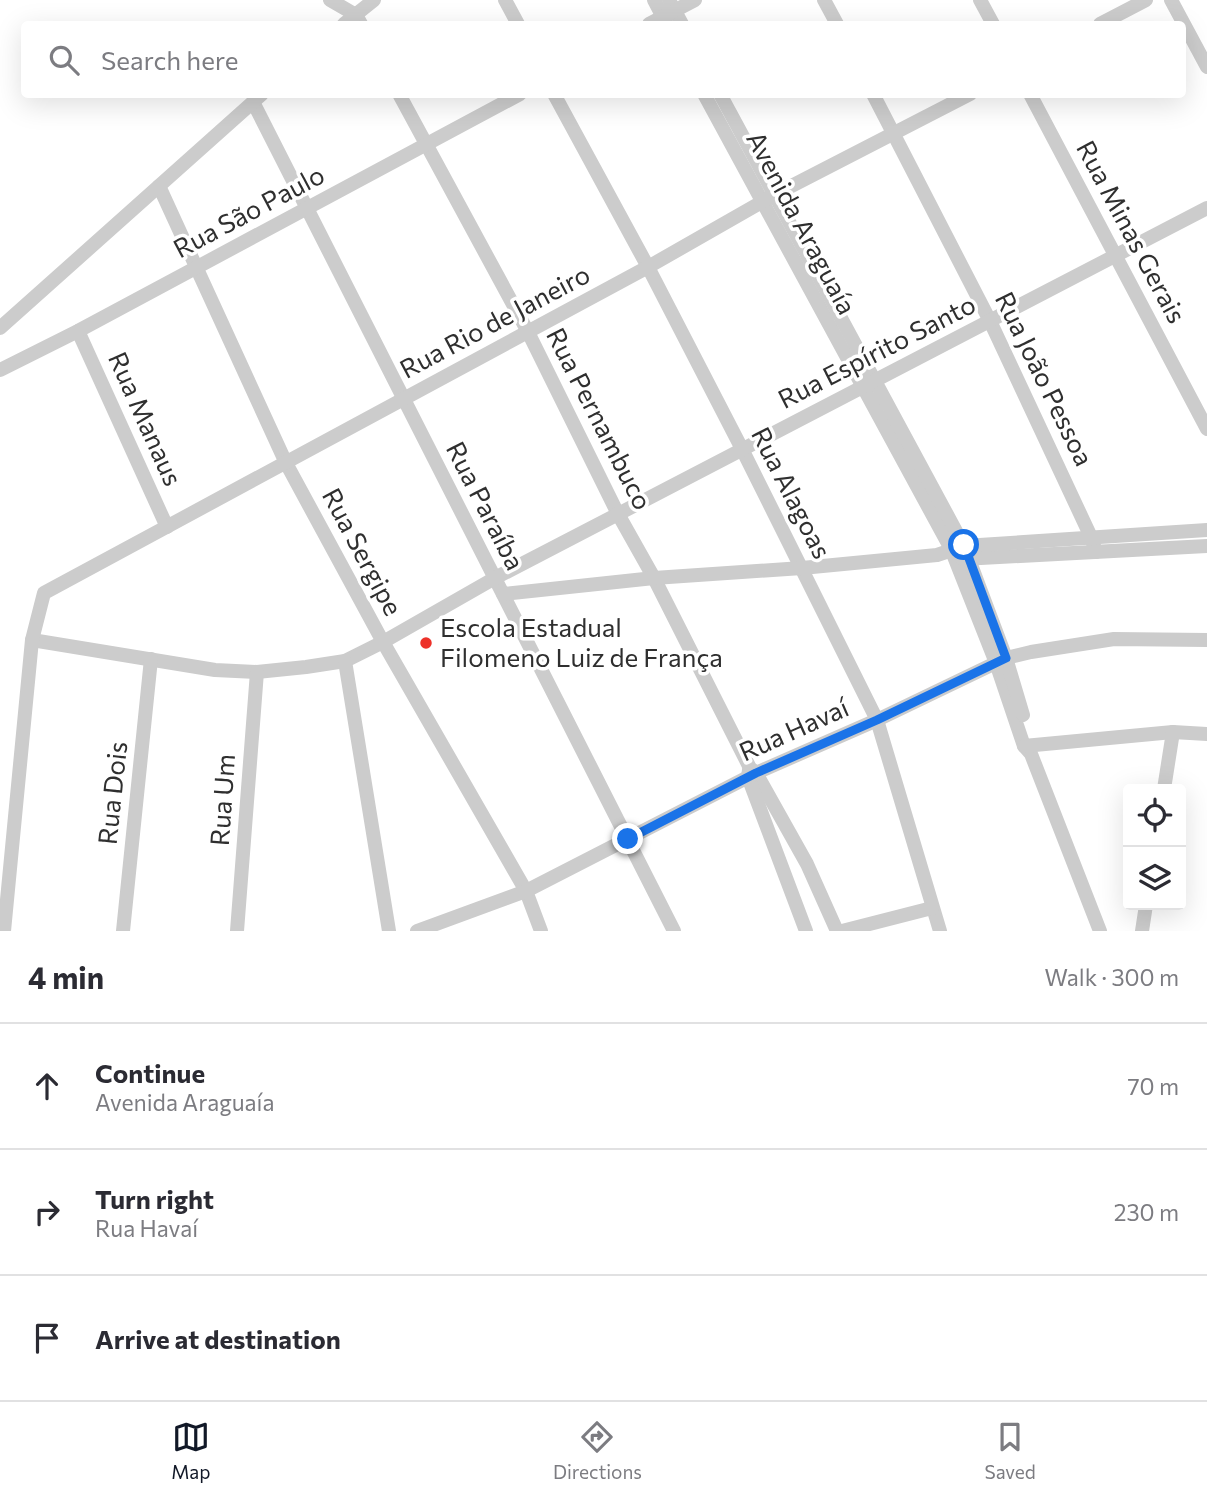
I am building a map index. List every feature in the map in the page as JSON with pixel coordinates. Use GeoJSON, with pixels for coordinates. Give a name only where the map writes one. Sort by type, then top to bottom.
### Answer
{"type":"FeatureCollection","features":[{"type":"Feature","properties":{"kind":"street"},"geometry":{"type":"LineString","coordinates":[[330,0],[354,21],[374,0]]}},
{"type":"Feature","properties":{"kind":"street"},"geometry":{"type":"LineString","coordinates":[[505,0],[516,21]]}},
{"type":"Feature","properties":{"kind":"street"},"geometry":{"type":"LineString","coordinates":[[653,0],[668,13],[695,0]]}},
{"type":"Feature","properties":{"kind":"street"},"geometry":{"type":"LineString","coordinates":[[824,0],[835,21]]}},
{"type":"Feature","properties":{"kind":"street"},"geometry":{"type":"LineString","coordinates":[[981,0],[992,21]]}},
{"type":"Feature","properties":{"kind":"street"},"geometry":{"type":"LineString","coordinates":[[1106,21],[1146,0]]}},
{"type":"Feature","properties":{"kind":"street"},"geometry":{"type":"LineString","coordinates":[[1171,0],[1182,21]]}},
{"type":"Feature","properties":{"kind":"street"},"geometry":{"type":"LineString","coordinates":[[1186,28],[1207,67]]}},
{"type":"Feature","properties":{"kind":"street"},"geometry":{"type":"LineString","coordinates":[[0,328],[257,98]]}},
{"type":"Feature","properties":{"kind":"street","name":"Rua Paraíba"},"geometry":{"type":"LineString","coordinates":[[257,98],[307,208],[674,931]]}},
{"type":"Feature","properties":{"kind":"street","name":"Rua Pernambuco"},"geometry":{"type":"LineString","coordinates":[[401,98],[528,332],[751,773],[807,864],[837,931]]}},
{"type":"Feature","properties":{"kind":"street","name":"Rua São Paulo"},"geometry":{"type":"LineString","coordinates":[[0,370],[78,331],[513,98]]}},
{"type":"Feature","properties":{"kind":"street","name":"Rua Alagoas"},"geometry":{"type":"LineString","coordinates":[[556,98],[742,449],[877,720],[940,931]]}},
{"type":"Feature","properties":{"kind":"street","name":"Avenida Araguaía"},"geometry":{"type":"LineString","coordinates":[[706,98],[768,199],[960,553],[1001,660],[1029,748],[1100,931]]}},
{"type":"Feature","properties":{"kind":"street","name":"Avenida Araguaía"},"geometry":{"type":"LineString","coordinates":[[722,98],[768,199]]}},
{"type":"Feature","properties":{"kind":"street","name":"Rua João Pessoa"},"geometry":{"type":"LineString","coordinates":[[875,98],[990,321],[1096,552]]}},
{"type":"Feature","properties":{"kind":"street","name":"Rua Rio de Janeiro"},"geometry":{"type":"LineString","coordinates":[[32,640],[44,593],[648,267],[768,199],[963,98]]}},
{"type":"Feature","properties":{"kind":"street","name":"Rua Minas Gerais"},"geometry":{"type":"LineString","coordinates":[[1032,98],[1207,429]]}},
{"type":"Feature","properties":{"kind":"street","name":"Rua Sergipe"},"geometry":{"type":"LineString","coordinates":[[159,186],[286,463],[383,642],[526,891],[541,931]]}},
{"type":"Feature","properties":{"kind":"street","name":"Rua Espírito Santo"},"geometry":{"type":"LineString","coordinates":[[32,640],[215,670],[257,672],[345,661],[495,578],[1207,208]]}},
{"type":"Feature","properties":{"kind":"street","name":"Rua Manaus"},"geometry":{"type":"LineString","coordinates":[[78,331],[167,527]]}},
{"type":"Feature","properties":{"kind":"street"},"geometry":{"type":"LineString","coordinates":[[503,594],[654,578],[960,553],[1091,537],[1207,530]]}},
{"type":"Feature","properties":{"kind":"street"},"geometry":{"type":"LineString","coordinates":[[960,553],[1096,552],[1207,546]]}},
{"type":"Feature","properties":{"kind":"street","name":"Rua Havaí"},"geometry":{"type":"LineString","coordinates":[[417,931],[526,891],[751,773],[877,720],[1001,660],[1031,652],[1114,639],[1207,639]]}},
{"type":"Feature","properties":{"kind":"street"},"geometry":{"type":"LineString","coordinates":[[4,931],[32,640]]}},
{"type":"Feature","properties":{"kind":"street","name":"Rua Dois"},"geometry":{"type":"LineString","coordinates":[[123,931],[151,659]]}},
{"type":"Feature","properties":{"kind":"street"},"geometry":{"type":"LineString","coordinates":[[345,661],[389,931]]}},
{"type":"Feature","properties":{"kind":"street","name":"Rua Um"},"geometry":{"type":"LineString","coordinates":[[237,931],[257,672]]}},
{"type":"Feature","properties":{"kind":"street"},"geometry":{"type":"LineString","coordinates":[[1165,784],[1173,732]]}},
{"type":"Feature","properties":{"kind":"street"},"geometry":{"type":"LineString","coordinates":[[1029,748],[1173,732],[1207,734]]}},
{"type":"Feature","properties":{"kind":"street","name":"Rua Pernambuco"},"geometry":{"type":"LineString","coordinates":[[751,773],[806,931]]}},
{"type":"Feature","properties":{"kind":"street"},"geometry":{"type":"LineString","coordinates":[[842,931],[932,908]]}},
{"type":"Feature","properties":{"kind":"street"},"geometry":{"type":"LineString","coordinates":[[1142,931],[1145,910]]}},
{"type":"Feature","properties":{"kind":"place","name":"Escola Estadual Filomeno Luiz de França"},"geometry":{"type":"Point","coordinates":[426,643]}},
{"type":"Feature","properties":{"kind":"route"},"geometry":{"type":"LineString","coordinates":[[628,839],[756,773],[877,720],[1006,658],[964,545]]}}]}
